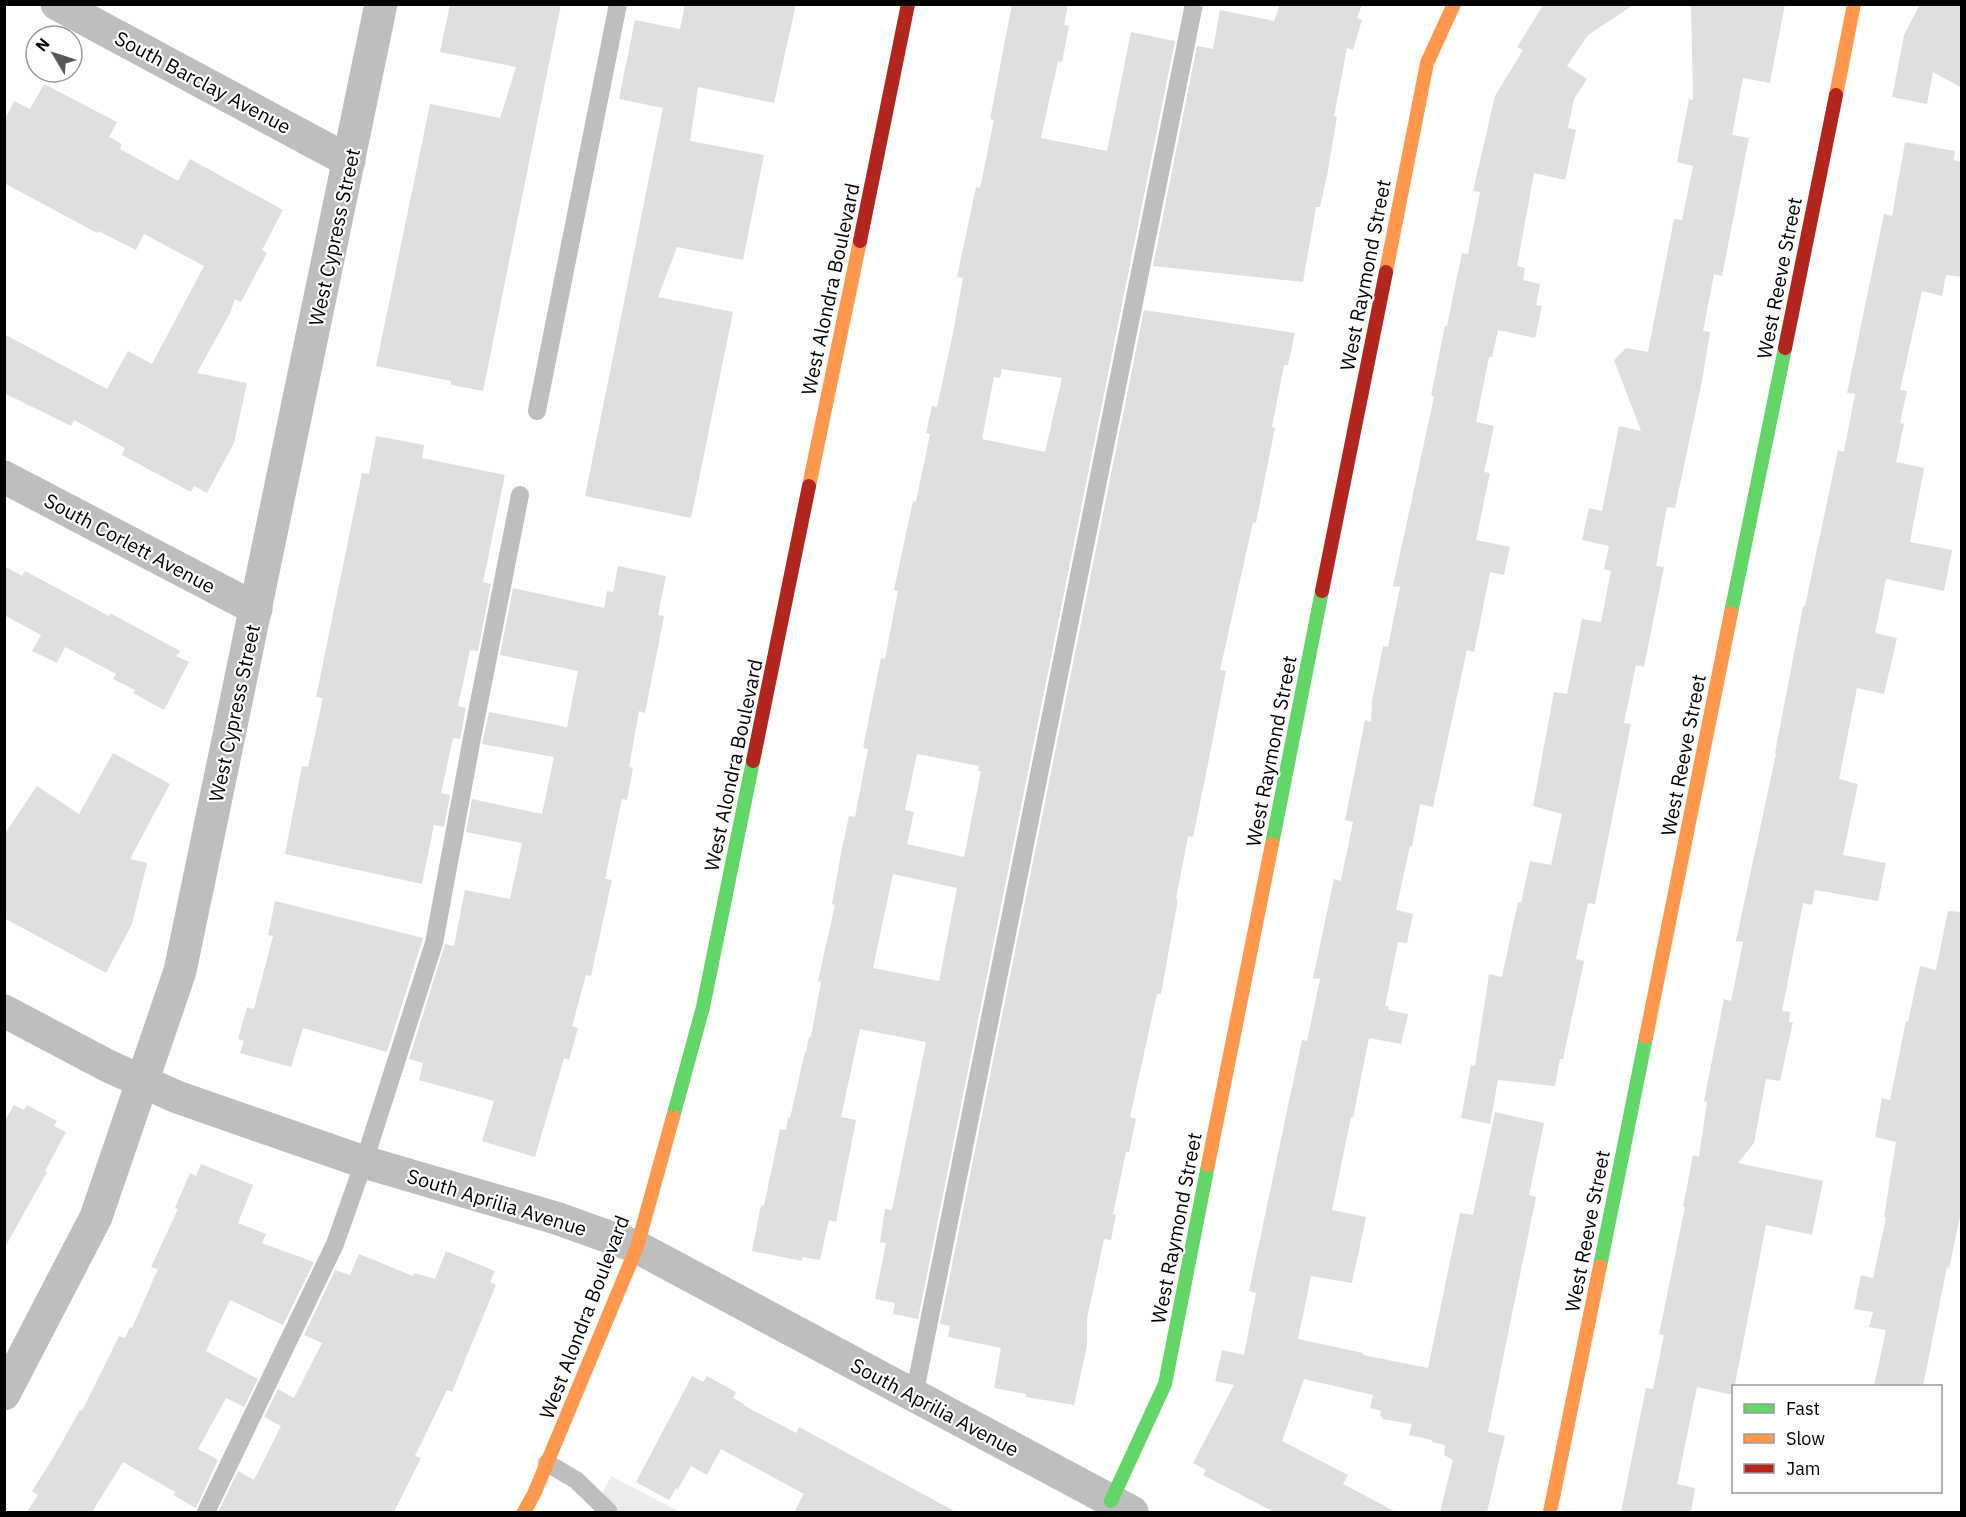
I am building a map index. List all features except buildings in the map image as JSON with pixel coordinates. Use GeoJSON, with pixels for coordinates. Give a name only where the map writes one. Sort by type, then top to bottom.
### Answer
{"type":"FeatureCollection","features":[{"type":"Feature","properties":{"kind":"street","name":"South Barclay Avenue"},"geometry":{"type":"LineString","coordinates":[[57,4],[350,160]]}},
{"type":"Feature","properties":{"kind":"street","name":"West Cypress Street"},"geometry":{"type":"LineString","coordinates":[[4,1394],[96,1217],[180,970],[381,4]]}},
{"type":"Feature","properties":{"kind":"street","name":"West Alondra Boulevard"},"geometry":{"type":"LineString","coordinates":[[524,1512],[534,1494],[637,1247],[703,1007],[908,4]]}},
{"type":"Feature","properties":{"kind":"street","name":"West Raymond Street"},"geometry":{"type":"LineString","coordinates":[[1122,1507],[1165,1384],[1427,63],[1454,4]]}},
{"type":"Feature","properties":{"kind":"street","name":"West Reeve Street"},"geometry":{"type":"LineString","coordinates":[[1550,1512],[1854,4]]}},
{"type":"Feature","properties":{"kind":"street","name":"South Corlett Avenue"},"geometry":{"type":"LineString","coordinates":[[4,477],[256,609]]}},
{"type":"Feature","properties":{"kind":"street","name":"South Aprilia Avenue"},"geometry":{"type":"LineString","coordinates":[[4,1011],[108,1066],[177,1097],[364,1162],[556,1218],[637,1247],[1122,1507]]}},
{"type":"Feature","properties":{"kind":"lane"},"geometry":{"type":"LineString","coordinates":[[537,411],[618,4]]}},
{"type":"Feature","properties":{"kind":"lane"},"geometry":{"type":"LineString","coordinates":[[914,1395],[1194,4]]}},
{"type":"Feature","properties":{"kind":"lane"},"geometry":{"type":"LineString","coordinates":[[206,1512],[335,1244],[364,1162],[434,943],[471,738],[520,495]]}},
{"type":"Feature","properties":{"kind":"lane"},"geometry":{"type":"LineString","coordinates":[[547,1463],[576,1480],[609,1512]]}},
{"type":"Feature","properties":{"kind":"shaded area"},"geometry":{"type":"Polygon","coordinates":[[[611,1476],[680,1512],[593,1512],[611,1476]]]}},
{"type":"Feature","properties":{"kind":"traffic: fast"},"geometry":{"type":"LineString","coordinates":[[1731,613],[1785,348]]}},
{"type":"Feature","properties":{"kind":"traffic: fast"},"geometry":{"type":"LineString","coordinates":[[1272,844],[1322,591]]}},
{"type":"Feature","properties":{"kind":"traffic: fast"},"geometry":{"type":"LineString","coordinates":[[673,1117],[703,1007],[753,761]]}},
{"type":"Feature","properties":{"kind":"traffic: fast"},"geometry":{"type":"LineString","coordinates":[[1600,1266],[1646,1037]]}},
{"type":"Feature","properties":{"kind":"traffic: fast"},"geometry":{"type":"LineString","coordinates":[[1111,1501],[1165,1384],[1208,1165]]}},
{"type":"Feature","properties":{"kind":"traffic: slow"},"geometry":{"type":"LineString","coordinates":[[1386,272],[1427,63],[1454,4]]}},
{"type":"Feature","properties":{"kind":"traffic: slow"},"geometry":{"type":"LineString","coordinates":[[1836,95],[1854,4]]}},
{"type":"Feature","properties":{"kind":"traffic: slow"},"geometry":{"type":"LineString","coordinates":[[809,486],[860,241]]}},
{"type":"Feature","properties":{"kind":"traffic: slow"},"geometry":{"type":"LineString","coordinates":[[1646,1037],[1731,613]]}},
{"type":"Feature","properties":{"kind":"traffic: slow"},"geometry":{"type":"LineString","coordinates":[[1208,1165],[1272,844]]}},
{"type":"Feature","properties":{"kind":"traffic: slow"},"geometry":{"type":"LineString","coordinates":[[524,1512],[534,1494],[637,1247],[673,1117]]}},
{"type":"Feature","properties":{"kind":"traffic: slow"},"geometry":{"type":"LineString","coordinates":[[1550,1512],[1600,1266]]}},
{"type":"Feature","properties":{"kind":"traffic: jam"},"geometry":{"type":"LineString","coordinates":[[860,241],[908,4]]}},
{"type":"Feature","properties":{"kind":"traffic: jam"},"geometry":{"type":"LineString","coordinates":[[1785,348],[1836,95]]}},
{"type":"Feature","properties":{"kind":"traffic: jam"},"geometry":{"type":"LineString","coordinates":[[1322,591],[1386,272]]}},
{"type":"Feature","properties":{"kind":"traffic: jam"},"geometry":{"type":"LineString","coordinates":[[753,761],[809,486]]}}]}
